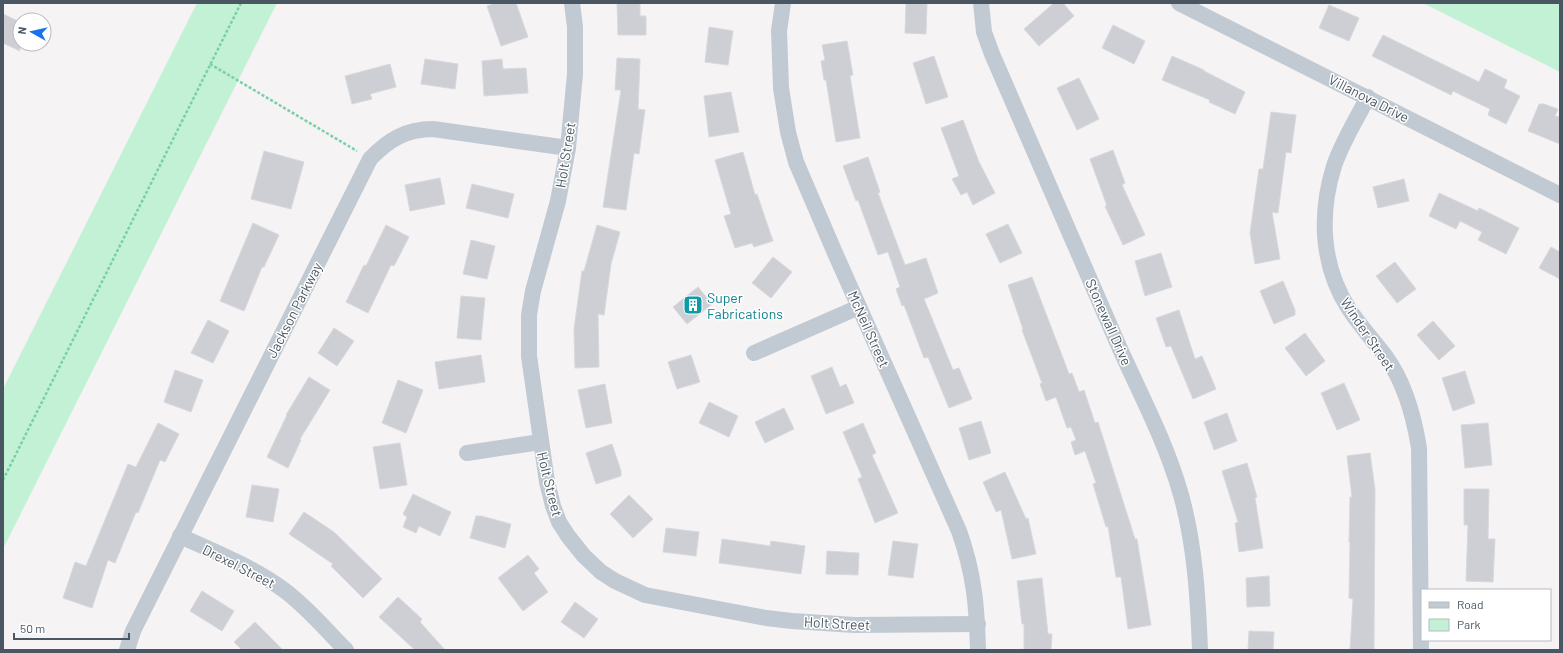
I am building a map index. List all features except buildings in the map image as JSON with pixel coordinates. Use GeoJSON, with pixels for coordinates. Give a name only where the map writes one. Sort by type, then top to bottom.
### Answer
{"type":"FeatureCollection","features":[{"type":"Feature","properties":{"kind":"street","name":"Holt Street"},"geometry":{"type":"LineString","coordinates":[[572,3],[575,27],[575,74],[568,148],[558,201],[533,291],[529,314],[529,356],[540,442],[547,482],[559,522],[568,536],[584,556],[602,572],[615,581],[645,595],[766,618],[792,621],[855,625],[978,624]]}},
{"type":"Feature","properties":{"kind":"street","name":"McNeil Street"},"geometry":{"type":"LineString","coordinates":[[783,3],[779,31],[781,88],[788,132],[796,162],[835,254],[959,531],[974,581],[978,624],[978,650]]}},
{"type":"Feature","properties":{"kind":"street","name":"Stonewall Drive"},"geometry":{"type":"LineString","coordinates":[[981,3],[984,32],[992,54],[1115,338],[1150,411],[1173,470],[1181,495],[1190,533],[1198,597],[1200,650]]}},
{"type":"Feature","properties":{"kind":"street","name":"Villanova Drive"},"geometry":{"type":"LineString","coordinates":[[1179,3],[1560,194]]}},
{"type":"Feature","properties":{"kind":"street","name":"Winder Street"},"geometry":{"type":"LineString","coordinates":[[1368,97],[1335,165],[1325,200],[1324,233],[1329,265],[1334,280],[1349,309],[1387,359],[1401,385],[1414,421],[1420,448],[1421,589]]}},
{"type":"Feature","properties":{"kind":"street","name":"Jackson Parkway"},"geometry":{"type":"LineString","coordinates":[[127,650],[133,631],[180,536],[370,159],[382,146],[400,135],[421,129],[433,129],[568,148]]}},
{"type":"Feature","properties":{"kind":"street"},"geometry":{"type":"LineString","coordinates":[[754,353],[859,307]]}},
{"type":"Feature","properties":{"kind":"street"},"geometry":{"type":"LineString","coordinates":[[467,453],[540,442]]}},
{"type":"Feature","properties":{"kind":"street","name":"Drexel Street"},"geometry":{"type":"LineString","coordinates":[[180,536],[248,567],[284,589],[346,650]]}},
{"type":"Feature","properties":{"kind":"path"},"geometry":{"type":"LineString","coordinates":[[3,480],[241,3]]}},
{"type":"Feature","properties":{"kind":"path"},"geometry":{"type":"LineString","coordinates":[[210,64],[370,159]]}},
{"type":"Feature","properties":{"kind":"green space"},"geometry":{"type":"Polygon","coordinates":[[[197,3],[277,3],[3,549],[3,389],[197,3]]]}},
{"type":"Feature","properties":{"kind":"green space"},"geometry":{"type":"Polygon","coordinates":[[[1423,3],[1560,3],[1560,72],[1423,3]]]}},
{"type":"Feature","properties":{"kind":"place","name":"Super Fabrications"},"geometry":{"type":"Point","coordinates":[693,305]}}]}
